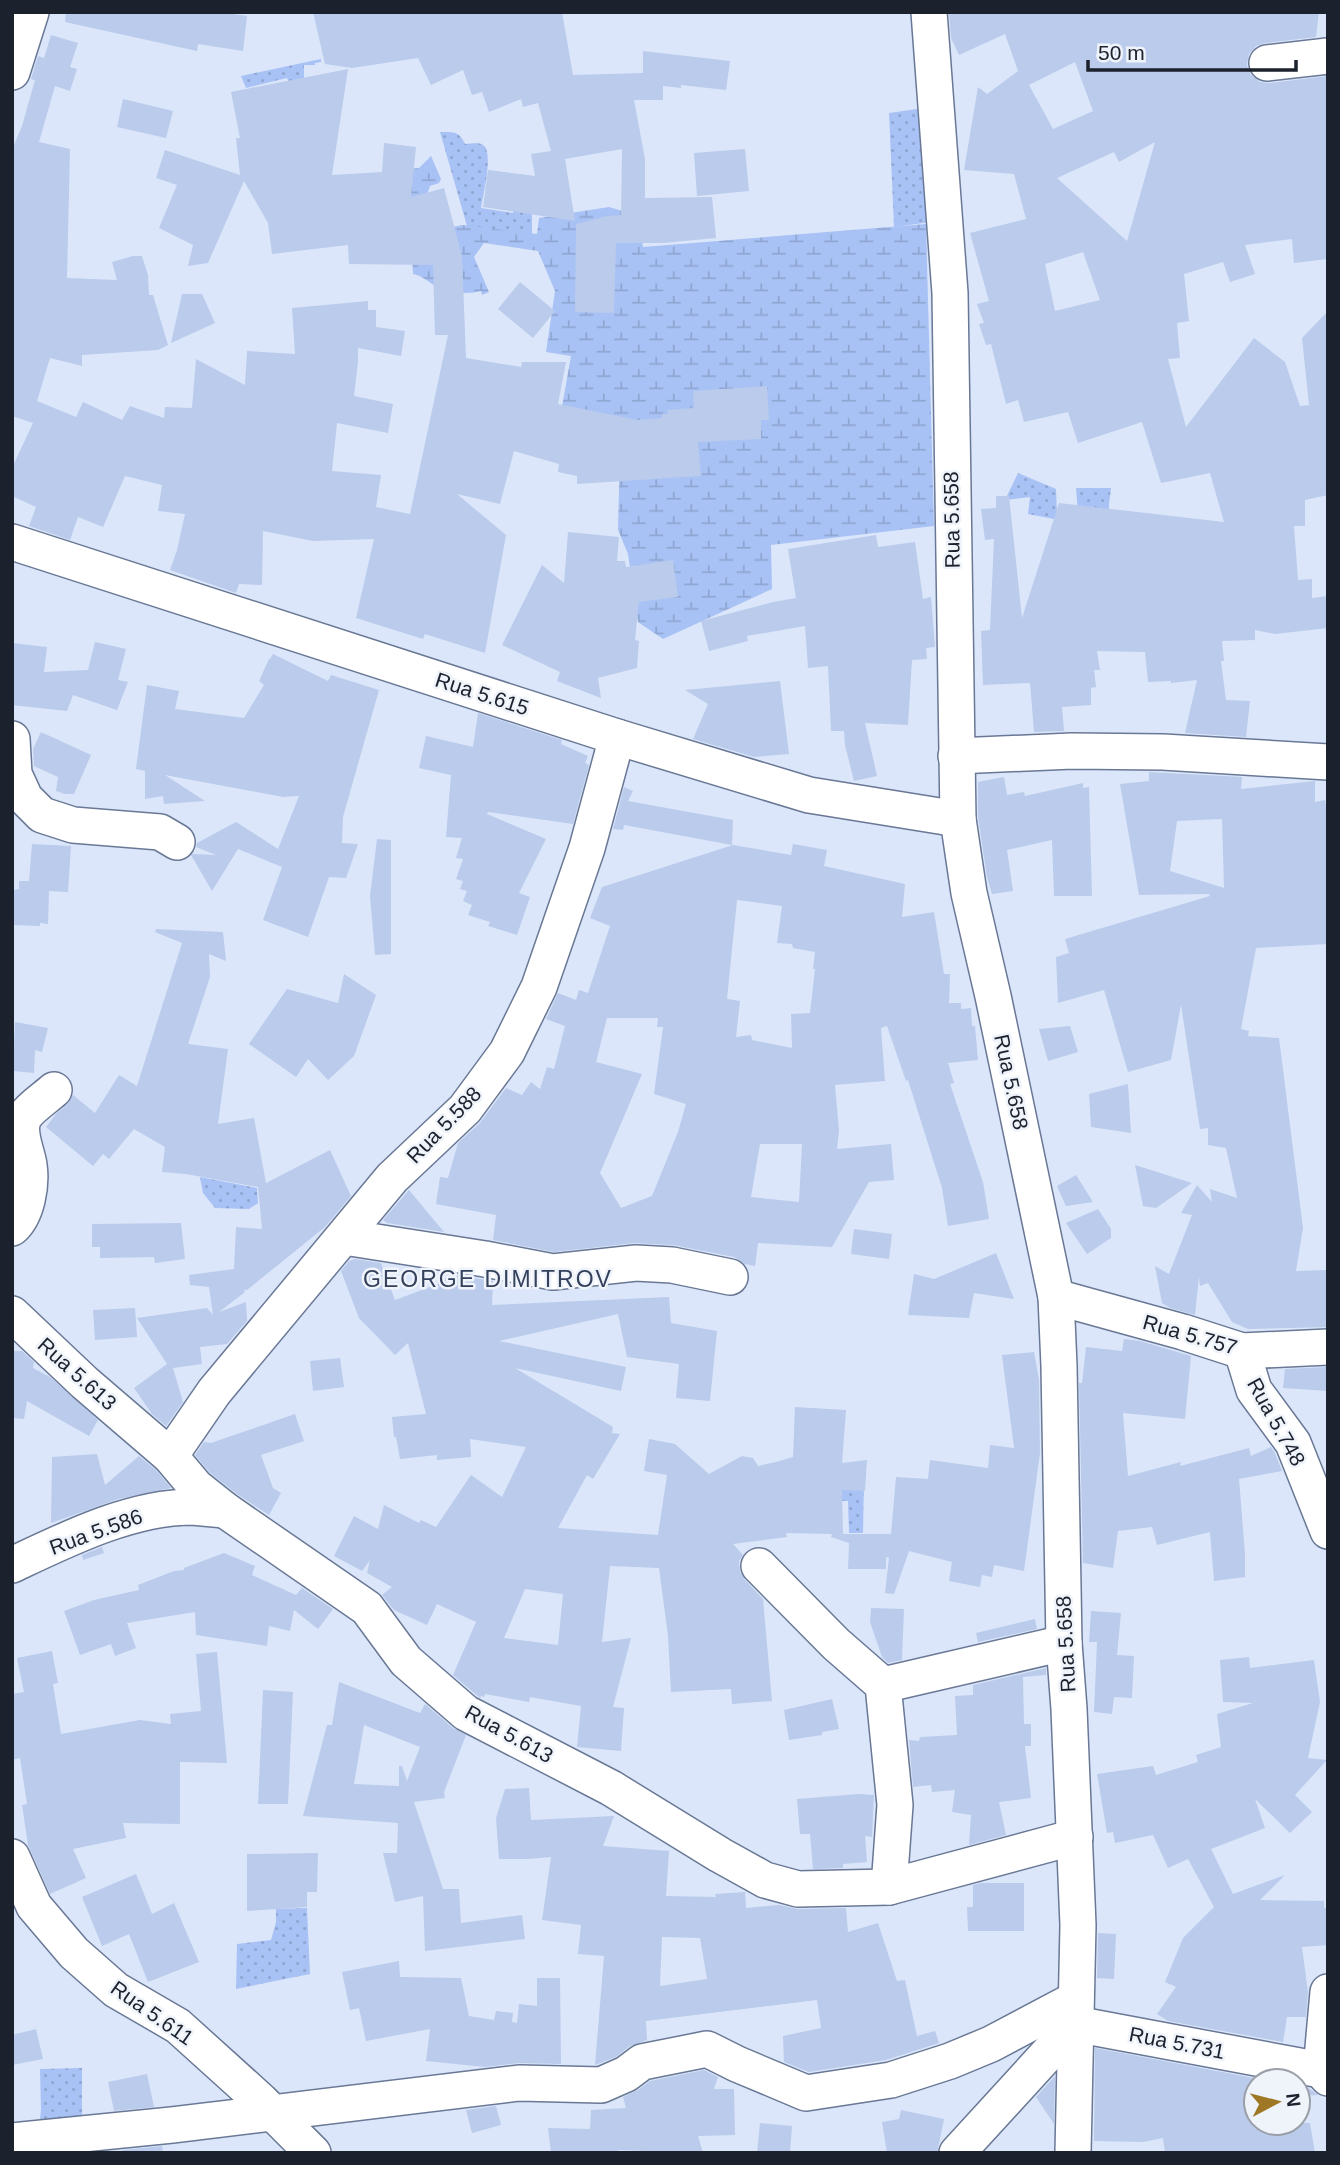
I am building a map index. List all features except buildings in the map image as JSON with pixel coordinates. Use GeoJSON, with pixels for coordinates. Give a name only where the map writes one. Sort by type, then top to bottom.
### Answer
{"type":"FeatureCollection","features":[{"type":"Feature","properties":{"kind":"street"},"geometry":{"type":"LineString","coordinates":[[12,72],[31,12]]}},
{"type":"Feature","properties":{"kind":"street","name":"Rua 5.658"},"geometry":{"type":"LineString","coordinates":[[929,12],[950,293],[958,819],[969,893],[1056,1297],[1063,1643],[1069,1709],[1078,1926],[1073,2153]]}},
{"type":"Feature","properties":{"kind":"street"},"geometry":{"type":"LineString","coordinates":[[1267,63],[1328,56]]}},
{"type":"Feature","properties":{"kind":"street","name":"Rua 5.615"},"geometry":{"type":"LineString","coordinates":[[12,542],[617,737],[809,795],[958,819]]}},
{"type":"Feature","properties":{"kind":"street","name":"Rua 5.588"},"geometry":{"type":"LineString","coordinates":[[170,1456],[214,1392],[392,1178],[465,1110],[507,1052],[539,987],[587,848],[617,737]]}},
{"type":"Feature","properties":{"kind":"street"},"geometry":{"type":"LineString","coordinates":[[12,738],[14,774],[25,798],[42,815],[72,825],[160,832],[177,842]]}},
{"type":"Feature","properties":{"kind":"street"},"geometry":{"type":"LineString","coordinates":[[956,756],[1072,751],[1163,752],[1328,762]]}},
{"type":"Feature","properties":{"kind":"street"},"geometry":{"type":"LineString","coordinates":[[12,1228],[21,1219],[30,1169],[21,1130],[24,1117],[54,1090]]}},
{"type":"Feature","properties":{"kind":"street"},"geometry":{"type":"LineString","coordinates":[[344,1237],[553,1272],[636,1264],[672,1265],[730,1277]]}},
{"type":"Feature","properties":{"kind":"street","name":"Rua 5.757"},"geometry":{"type":"LineString","coordinates":[[1056,1297],[1242,1351],[1328,1347]]}},
{"type":"Feature","properties":{"kind":"street","name":"Rua 5.613"},"geometry":{"type":"LineString","coordinates":[[12,1314],[170,1456],[196,1487],[367,1608],[406,1661],[466,1713],[611,1788],[765,1880],[798,1889],[889,1887],[1075,1837]]}},
{"type":"Feature","properties":{"kind":"street","name":"Rua 5.748"},"geometry":{"type":"LineString","coordinates":[[1242,1351],[1254,1390],[1293,1443],[1328,1531]]}},
{"type":"Feature","properties":{"kind":"street","name":"Rua 5.586"},"geometry":{"type":"LineString","coordinates":[[12,1564],[73,1536],[145,1513],[191,1507],[225,1510]]}},
{"type":"Feature","properties":{"kind":"street"},"geometry":{"type":"LineString","coordinates":[[759,1566],[836,1644],[883,1685],[895,1805],[889,1887]]}},
{"type":"Feature","properties":{"kind":"street"},"geometry":{"type":"LineString","coordinates":[[883,1685],[1063,1643]]}},
{"type":"Feature","properties":{"kind":"street","name":"Rua 5.611"},"geometry":{"type":"LineString","coordinates":[[12,1857],[34,1906],[74,1953],[116,1990],[178,2026],[313,2153]]}},
{"type":"Feature","properties":{"kind":"street"},"geometry":{"type":"LineString","coordinates":[[1324,2074],[1328,1992]]}},
{"type":"Feature","properties":{"kind":"street"},"geometry":{"type":"LineString","coordinates":[[12,2141],[274,2114],[519,2084],[601,2085],[626,2074],[642,2063],[708,2049],[806,2093],[891,2080],[950,2061],[1076,2011]]}},
{"type":"Feature","properties":{"kind":"street"},"geometry":{"type":"LineString","coordinates":[[957,2153],[1076,2011]]}},
{"type":"Feature","properties":{"kind":"street","name":"Rua 5.731"},"geometry":{"type":"LineString","coordinates":[[1076,2011],[1324,2074]]}},
{"type":"Feature","properties":{"kind":"green space"},"geometry":{"type":"Polygon","coordinates":[[[321,59],[321,62],[315,65],[304,65],[304,81],[298,102],[287,78],[246,88],[241,76],[321,59]]]}},
{"type":"Feature","properties":{"kind":"green space"},"geometry":{"type":"Polygon","coordinates":[[[924,108],[931,222],[894,227],[889,113],[924,108]]]}},
{"type":"Feature","properties":{"kind":"green space"},"geometry":{"type":"Polygon","coordinates":[[[440,132],[456,133],[465,144],[483,145],[488,156],[488,165],[481,208],[513,213],[518,185],[532,206],[532,236],[467,226],[440,132]]]}},
{"type":"Feature","properties":{"kind":"green space"},"geometry":{"type":"Polygon","coordinates":[[[431,156],[441,179],[439,183],[430,186],[425,200],[405,202],[405,169],[419,168],[431,156]]]}},
{"type":"Feature","properties":{"kind":"green space"},"geometry":{"type":"Polygon","coordinates":[[[609,207],[639,216],[643,247],[926,224],[934,526],[771,545],[772,589],[663,639],[638,622],[628,554],[618,530],[620,449],[556,440],[571,356],[546,352],[555,291],[538,251],[484,243],[474,257],[489,292],[482,295],[481,291],[463,293],[444,290],[413,274],[411,236],[462,225],[537,234],[539,218],[609,207]]]}},
{"type":"Feature","properties":{"kind":"green space"},"geometry":{"type":"Polygon","coordinates":[[[1018,473],[1056,489],[1057,514],[1078,513],[1076,488],[1111,488],[1106,529],[1028,514],[1030,497],[1005,500],[1018,473]]]}},
{"type":"Feature","properties":{"kind":"green space"},"geometry":{"type":"Polygon","coordinates":[[[200,1177],[257,1188],[258,1203],[249,1209],[215,1208],[203,1193],[200,1177]]]}},
{"type":"Feature","properties":{"kind":"green space"},"geometry":{"type":"Polygon","coordinates":[[[864,1477],[863,1533],[849,1533],[848,1501],[800,1501],[864,1477]]]}},
{"type":"Feature","properties":{"kind":"green space"},"geometry":{"type":"Polygon","coordinates":[[[307,1908],[310,1974],[236,1989],[237,1944],[271,1940],[276,1909],[307,1908]]]}},
{"type":"Feature","properties":{"kind":"green space"},"geometry":{"type":"Polygon","coordinates":[[[82,2068],[82,2124],[39,2128],[40,2069],[82,2068]]]}},
{"type":"Feature","properties":{"kind":"district","name":"GEORGE DIMITROV"},"geometry":{"type":"Point","coordinates":[488,1279]}}]}
